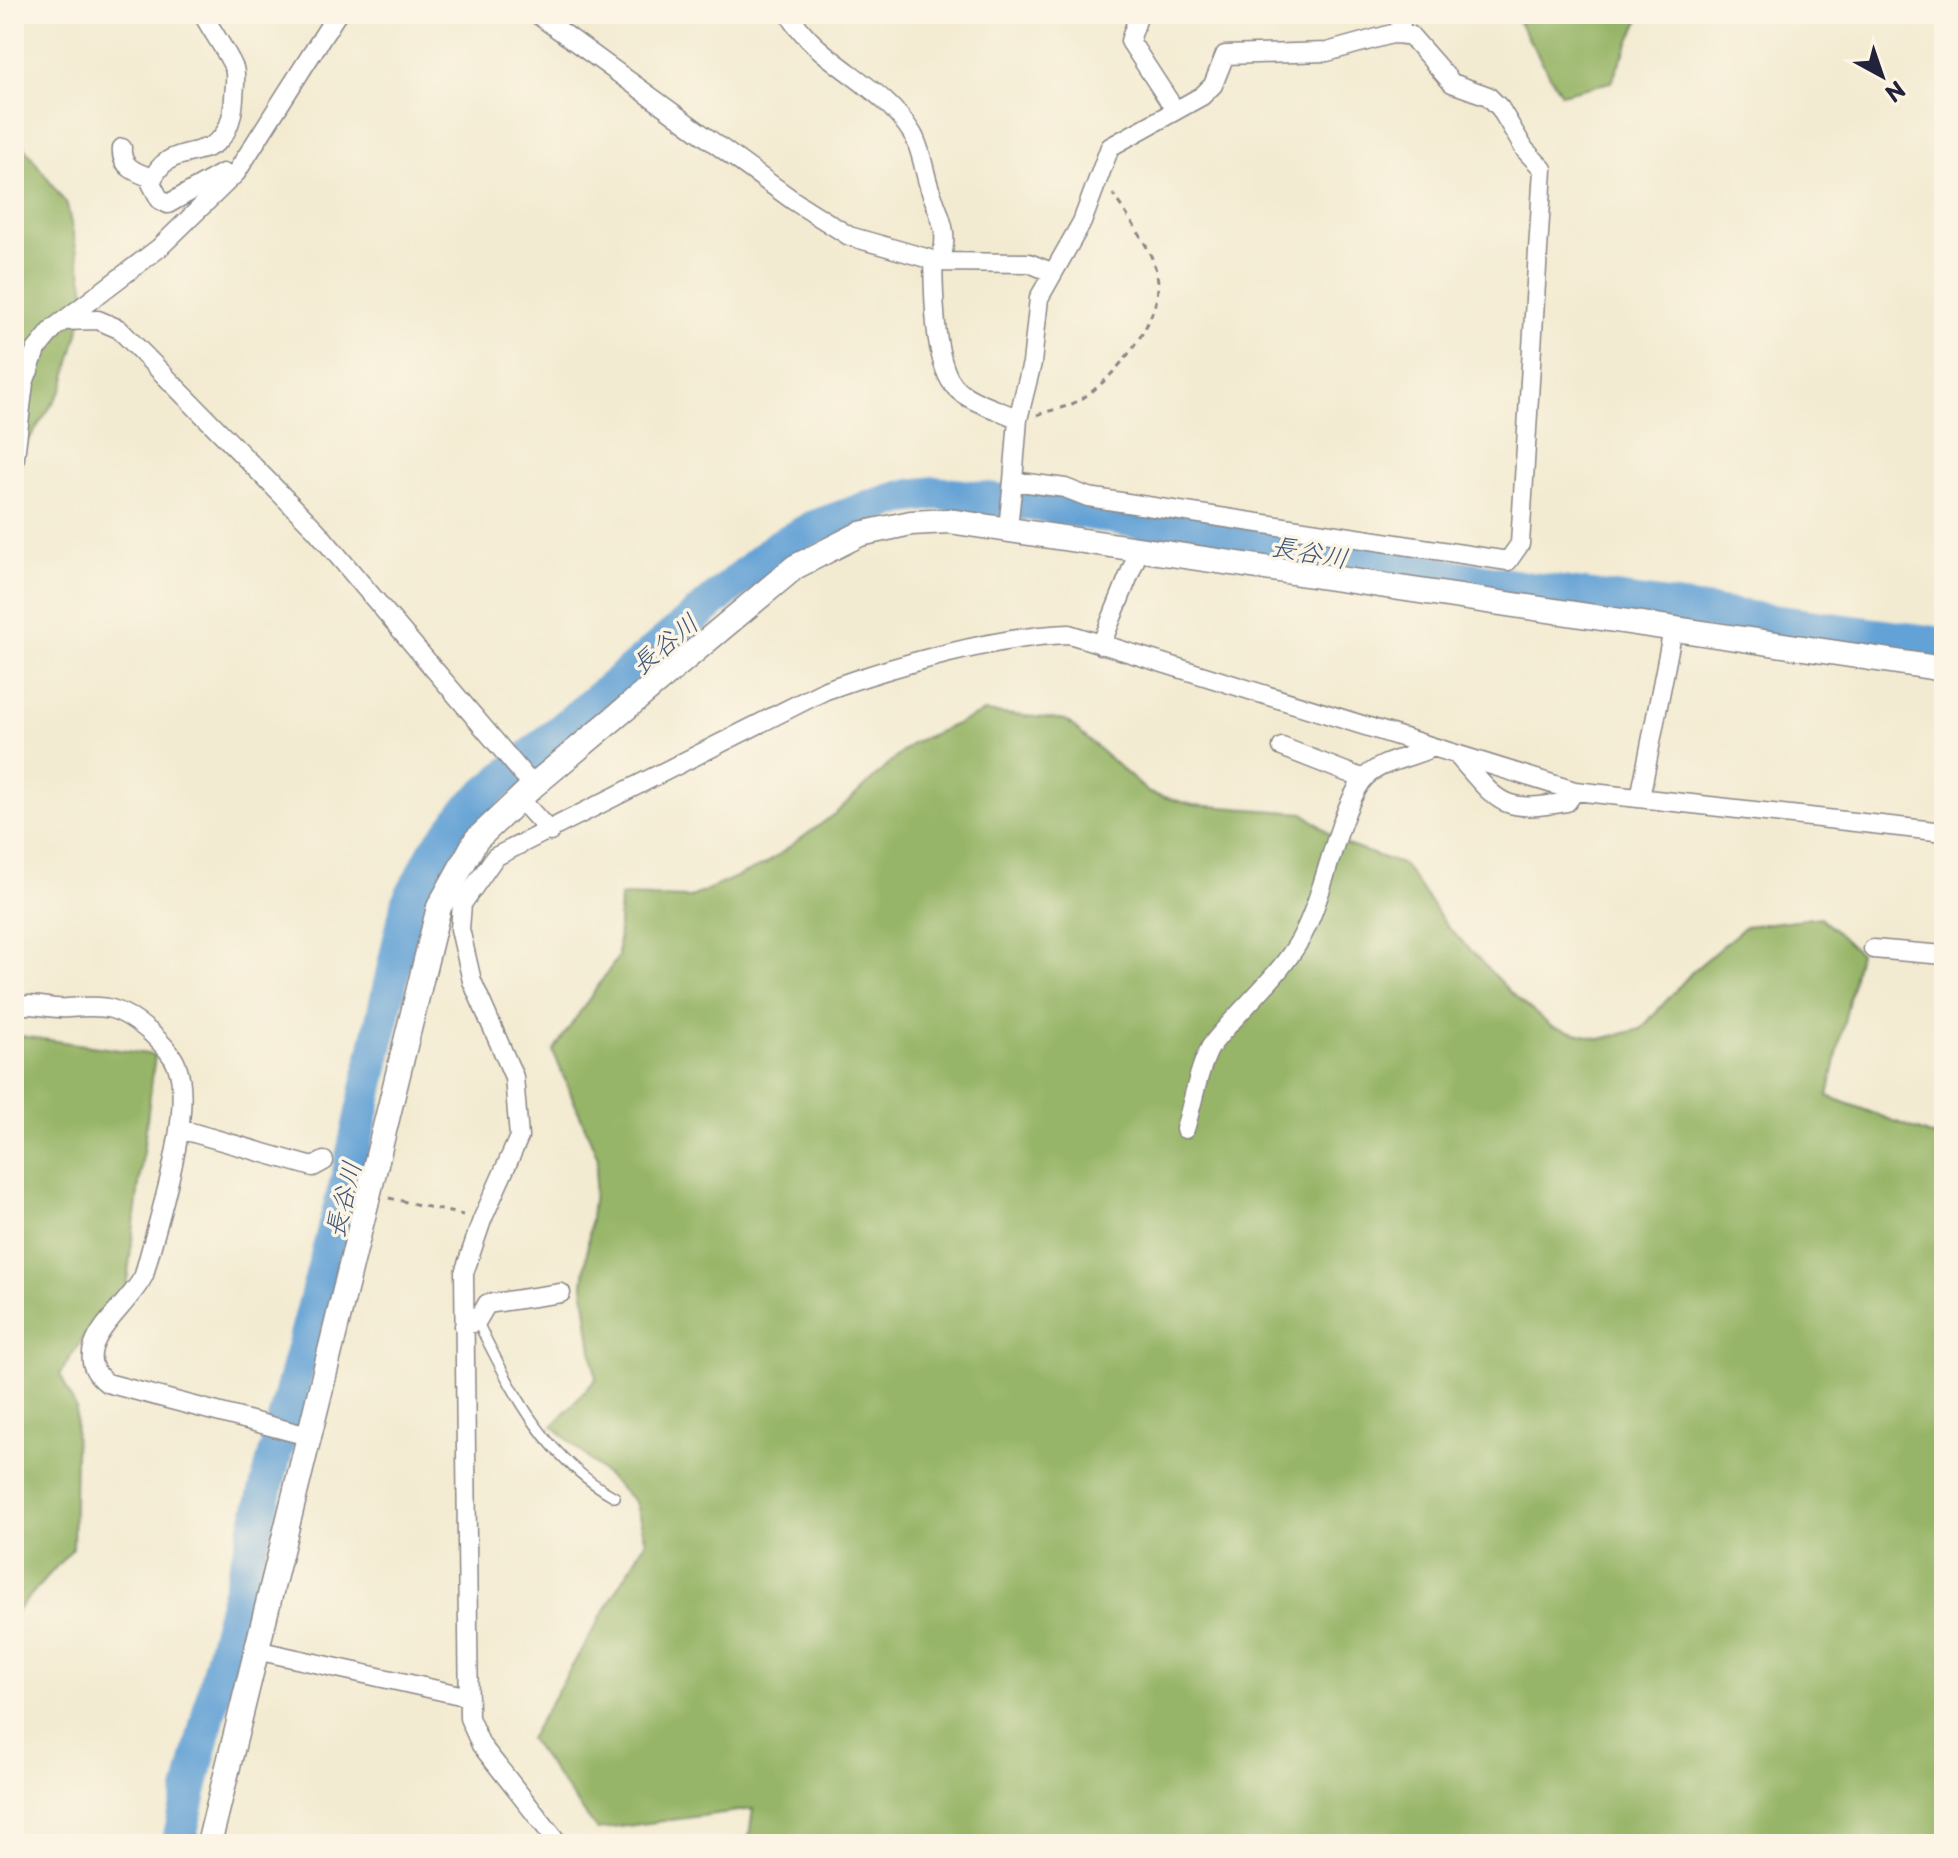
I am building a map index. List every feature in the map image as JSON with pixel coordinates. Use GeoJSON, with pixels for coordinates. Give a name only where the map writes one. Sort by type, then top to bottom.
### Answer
{"type":"FeatureCollection","features":[{"type":"Feature","properties":{"kind":"street"},"geometry":{"type":"LineString","coordinates":[[203,14],[235,71],[232,123],[226,136],[218,143],[171,159],[156,170],[151,183],[160,200],[168,204],[223,173],[231,178]]}},
{"type":"Feature","properties":{"kind":"street"},"geometry":{"type":"LineString","coordinates":[[14,465],[16,430],[36,350],[63,321],[159,248],[231,178],[337,14]]}},
{"type":"Feature","properties":{"kind":"street"},"geometry":{"type":"LineString","coordinates":[[537,14],[794,201],[849,236],[936,261],[1029,263],[1051,272]]}},
{"type":"Feature","properties":{"kind":"street"},"geometry":{"type":"LineString","coordinates":[[789,14],[818,51],[858,77],[915,137],[947,240],[936,261],[935,330],[951,381],[958,391],[1018,423]]}},
{"type":"Feature","properties":{"kind":"street"},"geometry":{"type":"LineString","coordinates":[[1139,14],[1130,41],[1175,110]]}},
{"type":"Feature","properties":{"kind":"street"},"geometry":{"type":"LineString","coordinates":[[1398,14],[1403,35]]}},
{"type":"Feature","properties":{"kind":"street"},"geometry":{"type":"LineString","coordinates":[[1008,528],[1018,423],[1032,363],[1039,298],[1082,222],[1110,147],[1202,96],[1213,85],[1225,55],[1327,52],[1410,35],[1452,83],[1494,102],[1525,150],[1543,169],[1520,544],[1508,561],[1088,497],[1065,488],[1013,481]]}},
{"type":"Feature","properties":{"kind":"street"},"geometry":{"type":"LineString","coordinates":[[122,148],[121,157],[127,166],[152,178]]}},
{"type":"Feature","properties":{"kind":"street"},"geometry":{"type":"LineString","coordinates":[[63,321],[98,320],[119,329],[316,530],[526,792],[550,832]]}},
{"type":"Feature","properties":{"kind":"street"},"geometry":{"type":"LineString","coordinates":[[14,352],[29,371]]}},
{"type":"Feature","properties":{"kind":"street"},"geometry":{"type":"LineString","coordinates":[[209,1844],[439,907],[476,840],[526,792],[795,567],[860,534],[911,523],[949,521],[1944,669]]}},
{"type":"Feature","properties":{"kind":"street"},"geometry":{"type":"LineString","coordinates":[[1101,645],[1140,548]]}},
{"type":"Feature","properties":{"kind":"street"},"geometry":{"type":"LineString","coordinates":[[1640,798],[1673,629]]}},
{"type":"Feature","properties":{"kind":"street"},"geometry":{"type":"LineString","coordinates":[[559,1844],[481,1745],[469,1718],[471,1324],[464,1273],[482,1220],[519,1137],[514,1077],[472,981],[460,929],[462,904],[495,857],[550,832],[826,690],[874,673],[1039,635],[1069,634],[1575,791],[1944,832]]}},
{"type":"Feature","properties":{"kind":"street"},"geometry":{"type":"LineString","coordinates":[[1282,747],[1364,779]]}},
{"type":"Feature","properties":{"kind":"street"},"geometry":{"type":"LineString","coordinates":[[1185,1129],[1211,1045],[1240,1016],[1299,941],[1319,900],[1351,804],[1364,779],[1382,767],[1433,747]]}},
{"type":"Feature","properties":{"kind":"street"},"geometry":{"type":"LineString","coordinates":[[1456,754],[1495,798],[1520,809],[1567,802],[1575,791]]}},
{"type":"Feature","properties":{"kind":"street"},"geometry":{"type":"LineString","coordinates":[[1873,949],[1944,955]]}},
{"type":"Feature","properties":{"kind":"street"},"geometry":{"type":"LineString","coordinates":[[14,1007],[23,1004],[65,1009],[103,1004],[123,1012],[163,1045],[177,1065],[181,1084],[180,1129],[144,1275],[136,1292],[97,1336],[91,1362],[96,1375],[107,1383],[308,1436]]}},
{"type":"Feature","properties":{"kind":"street"},"geometry":{"type":"LineString","coordinates":[[180,1129],[313,1167],[324,1161]]}},
{"type":"Feature","properties":{"kind":"street"},"geometry":{"type":"LineString","coordinates":[[471,1324],[487,1304],[561,1293]]}},
{"type":"Feature","properties":{"kind":"street"},"geometry":{"type":"LineString","coordinates":[[256,1650],[469,1697]]}},
{"type":"Feature","properties":{"kind":"lane"},"geometry":{"type":"LineString","coordinates":[[471,1324],[528,1418],[551,1449],[585,1481],[615,1497]]}},
{"type":"Feature","properties":{"kind":"path"},"geometry":{"type":"LineString","coordinates":[[1018,423],[1077,402],[1090,391],[1126,357],[1144,332],[1156,303],[1158,279],[1151,252],[1100,174]]}},
{"type":"Feature","properties":{"kind":"path"},"geometry":{"type":"LineString","coordinates":[[367,1193],[482,1220]]}},
{"type":"Feature","properties":{"kind":"green space"},"geometry":{"type":"Polygon","coordinates":[[[1514,14],[1642,14],[1611,82],[1561,94],[1514,14]]]}},
{"type":"Feature","properties":{"kind":"green space"},"geometry":{"type":"Polygon","coordinates":[[[14,133],[67,205],[87,300],[63,388],[14,462],[14,133]]]}},
{"type":"Feature","properties":{"kind":"green space"},"geometry":{"type":"Polygon","coordinates":[[[984,712],[1066,720],[1149,793],[1193,805],[1304,813],[1341,843],[1404,865],[1447,926],[1511,993],[1552,1027],[1601,1039],[1641,1029],[1692,972],[1746,926],[1820,917],[1859,953],[1828,1096],[1944,1140],[1944,1844],[748,1844],[753,1809],[597,1830],[529,1739],[646,1541],[635,1502],[553,1426],[596,1379],[583,1285],[598,1158],[553,1051],[618,957],[620,896],[689,898],[766,864],[836,813],[912,743],[984,712]]]}},
{"type":"Feature","properties":{"kind":"green space"},"geometry":{"type":"Polygon","coordinates":[[[14,1035],[155,1055],[126,1289],[86,1333],[60,1374],[76,1409],[73,1548],[14,1614],[14,1035]]]}},
{"type":"Feature","properties":{"kind":"waterway","name":"長谷川"},"geometry":{"type":"LineString","coordinates":[[178,1844],[223,1653],[348,1176],[408,902],[435,851],[470,807],[777,547],[814,527],[867,508],[903,497],[936,493],[1047,506],[1525,588],[1944,644]]}}]}
